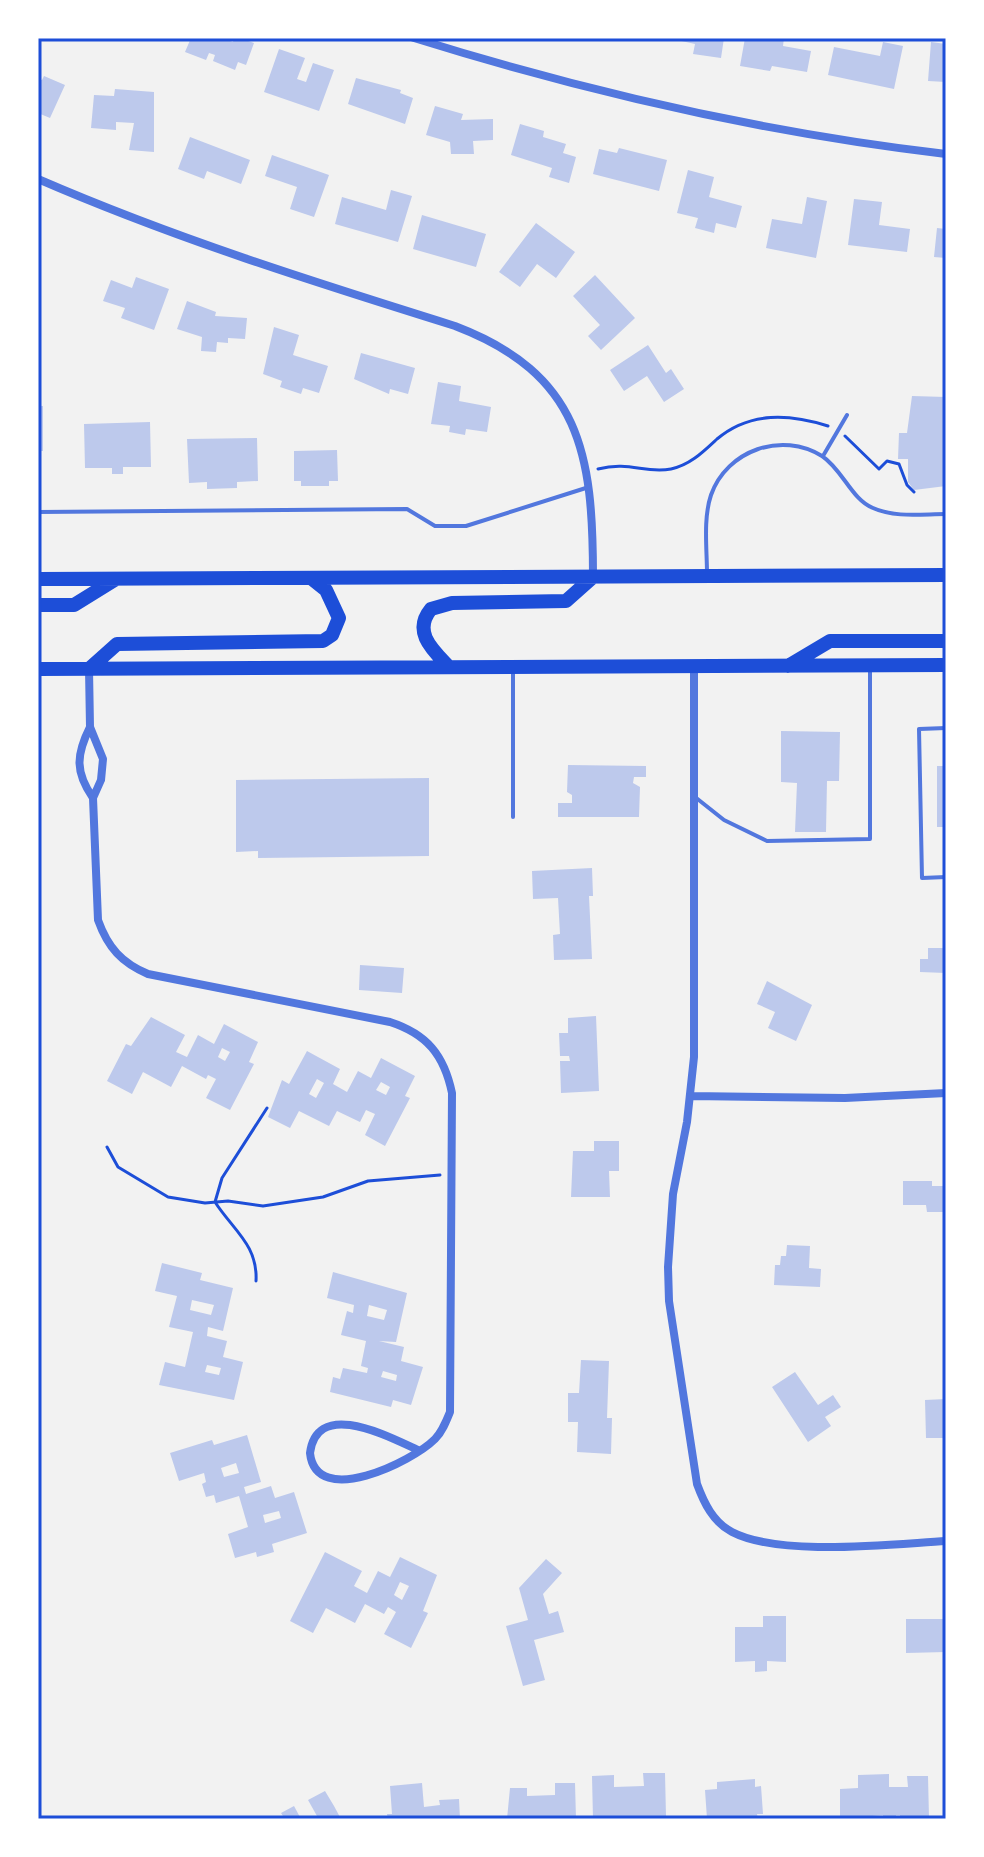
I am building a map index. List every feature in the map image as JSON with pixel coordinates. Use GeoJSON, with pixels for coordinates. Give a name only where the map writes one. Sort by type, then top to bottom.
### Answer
{"type":"FeatureCollection","features":[{"type":"Feature","properties":{"kind":"highway"},"geometry":{"type":"LineString","coordinates":[[38,579],[946,575]]}},
{"type":"Feature","properties":{"kind":"highway"},"geometry":{"type":"LineString","coordinates":[[449,667],[425,639],[423,622],[431,609],[452,603],[566,601],[593,577]]}},
{"type":"Feature","properties":{"kind":"highway"},"geometry":{"type":"LineString","coordinates":[[89,669],[117,644],[323,641],[332,635],[339,618],[326,590],[311,578]]}},
{"type":"Feature","properties":{"kind":"highway"},"geometry":{"type":"LineString","coordinates":[[38,605],[74,605],[116,579]]}},
{"type":"Feature","properties":{"kind":"highway"},"geometry":{"type":"LineString","coordinates":[[787,666],[830,641],[946,641]]}},
{"type":"Feature","properties":{"kind":"highway"},"geometry":{"type":"LineString","coordinates":[[38,669],[946,665]]}},
{"type":"Feature","properties":{"kind":"street"},"geometry":{"type":"LineString","coordinates":[[414,38],[546,77],[691,111],[797,133],[946,154]]}},
{"type":"Feature","properties":{"kind":"street"},"geometry":{"type":"LineString","coordinates":[[38,179],[198,243],[455,326],[507,349],[527,362],[562,407],[581,449],[590,487],[593,577]]}},
{"type":"Feature","properties":{"kind":"street"},"geometry":{"type":"LineString","coordinates":[[694,666],[695,1003],[691,1096],[673,1194],[668,1278],[697,1484],[704,1504],[730,1532],[772,1544],[946,1541]]}},
{"type":"Feature","properties":{"kind":"street"},"geometry":{"type":"LineString","coordinates":[[89,669],[90,727],[103,759],[101,780],[93,798]]}},
{"type":"Feature","properties":{"kind":"street"},"geometry":{"type":"LineString","coordinates":[[90,727],[81,745],[78,769],[93,798],[98,920],[114,952],[124,962],[148,974],[390,1022],[418,1034],[439,1054],[452,1093],[450,1412],[438,1437],[418,1450],[386,1467],[340,1482],[321,1475],[310,1453],[316,1433],[327,1425],[341,1423],[418,1450]]}},
{"type":"Feature","properties":{"kind":"street"},"geometry":{"type":"LineString","coordinates":[[691,1096],[845,1098],[946,1093]]}},
{"type":"Feature","properties":{"kind":"lane"},"geometry":{"type":"LineString","coordinates":[[823,456],[847,415]]}},
{"type":"Feature","properties":{"kind":"lane"},"geometry":{"type":"LineString","coordinates":[[707,576],[707,515],[712,493],[739,457],[761,446],[787,445],[823,456],[868,507],[887,514],[946,514]]}},
{"type":"Feature","properties":{"kind":"lane"},"geometry":{"type":"LineString","coordinates":[[38,512],[407,509],[435,526],[466,526],[590,487]]}},
{"type":"Feature","properties":{"kind":"lane"},"geometry":{"type":"LineString","coordinates":[[694,797],[724,820],[767,841],[870,839],[870,666]]}},
{"type":"Feature","properties":{"kind":"lane"},"geometry":{"type":"LineString","coordinates":[[513,667],[513,817]]}},
{"type":"Feature","properties":{"kind":"lane"},"geometry":{"type":"LineString","coordinates":[[946,728],[919,729],[922,878],[946,877]]}},
{"type":"Feature","properties":{"kind":"path"},"geometry":{"type":"LineString","coordinates":[[215,1202],[222,1178],[267,1108]]}},
{"type":"Feature","properties":{"kind":"path"},"geometry":{"type":"LineString","coordinates":[[107,1147],[118,1167],[168,1197],[263,1206],[323,1197],[368,1181],[452,1175]]}},
{"type":"Feature","properties":{"kind":"path"},"geometry":{"type":"LineString","coordinates":[[215,1202],[251,1245],[257,1260],[256,1281]]}},
{"type":"Feature","properties":{"kind":"building"},"geometry":{"type":"Polygon","coordinates":[[[191,38],[221,38],[233,42],[234,38],[240,38],[254,43],[246,65],[238,62],[235,70],[213,61],[215,55],[209,53],[206,60],[185,52],[191,38]]]}},
{"type":"Feature","properties":{"kind":"building"},"geometry":{"type":"Polygon","coordinates":[[[668,38],[724,38],[721,58],[693,54],[695,44],[668,38]]]}},
{"type":"Feature","properties":{"kind":"building"},"geometry":{"type":"Polygon","coordinates":[[[745,38],[784,38],[783,46],[811,51],[807,72],[772,66],[770,71],[740,66],[745,38]]]}},
{"type":"Feature","properties":{"kind":"building"},"geometry":{"type":"Polygon","coordinates":[[[883,42],[903,46],[894,89],[828,75],[834,47],[880,56],[883,42]]]}},
{"type":"Feature","properties":{"kind":"building"},"geometry":{"type":"Polygon","coordinates":[[[931,42],[946,44],[946,82],[928,81],[931,42]]]}},
{"type":"Feature","properties":{"kind":"building"},"geometry":{"type":"Polygon","coordinates":[[[279,49],[305,58],[297,79],[306,82],[313,63],[334,70],[319,111],[264,92],[279,49]]]}},
{"type":"Feature","properties":{"kind":"building"},"geometry":{"type":"Polygon","coordinates":[[[44,76],[65,85],[50,118],[38,113],[38,79],[42,80],[44,76]]]}},
{"type":"Feature","properties":{"kind":"building"},"geometry":{"type":"Polygon","coordinates":[[[356,78],[401,90],[400,93],[413,98],[405,124],[348,104],[356,78]]]}},
{"type":"Feature","properties":{"kind":"building"},"geometry":{"type":"Polygon","coordinates":[[[115,89],[154,92],[154,152],[129,150],[134,123],[116,122],[116,130],[91,128],[94,95],[114,96],[115,89]]]}},
{"type":"Feature","properties":{"kind":"building"},"geometry":{"type":"Polygon","coordinates":[[[435,106],[463,114],[461,120],[493,119],[493,140],[473,141],[474,154],[451,154],[450,142],[426,135],[435,106]]]}},
{"type":"Feature","properties":{"kind":"building"},"geometry":{"type":"Polygon","coordinates":[[[520,124],[544,131],[543,137],[566,144],[563,153],[576,157],[569,183],[549,177],[552,168],[511,155],[520,124]]]}},
{"type":"Feature","properties":{"kind":"building"},"geometry":{"type":"Polygon","coordinates":[[[190,137],[250,160],[241,184],[207,171],[204,179],[178,169],[190,137]]]}},
{"type":"Feature","properties":{"kind":"building"},"geometry":{"type":"Polygon","coordinates":[[[619,148],[667,160],[659,191],[593,174],[599,149],[617,153],[619,148]]]}},
{"type":"Feature","properties":{"kind":"building"},"geometry":{"type":"Polygon","coordinates":[[[272,155],[329,175],[314,217],[290,209],[297,187],[265,176],[272,155]]]}},
{"type":"Feature","properties":{"kind":"building"},"geometry":{"type":"Polygon","coordinates":[[[688,170],[714,177],[709,197],[742,206],[736,228],[716,223],[714,233],[695,228],[698,218],[677,213],[688,170]]]}},
{"type":"Feature","properties":{"kind":"building"},"geometry":{"type":"Polygon","coordinates":[[[391,190],[412,196],[398,242],[335,224],[342,197],[386,210],[391,190]]]}},
{"type":"Feature","properties":{"kind":"building"},"geometry":{"type":"Polygon","coordinates":[[[807,197],[827,201],[816,258],[766,248],[772,219],[802,224],[807,197]]]}},
{"type":"Feature","properties":{"kind":"building"},"geometry":{"type":"Polygon","coordinates":[[[854,199],[882,202],[879,225],[910,229],[907,252],[848,245],[854,199]]]}},
{"type":"Feature","properties":{"kind":"building"},"geometry":{"type":"Polygon","coordinates":[[[422,215],[486,234],[476,267],[413,249],[422,215]]]}},
{"type":"Feature","properties":{"kind":"building"},"geometry":{"type":"Polygon","coordinates":[[[536,223],[575,252],[556,278],[537,264],[520,287],[499,272],[536,223]]]}},
{"type":"Feature","properties":{"kind":"building"},"geometry":{"type":"Polygon","coordinates":[[[937,228],[946,229],[946,258],[934,257],[937,228]]]}},
{"type":"Feature","properties":{"kind":"building"},"geometry":{"type":"Polygon","coordinates":[[[595,275],[635,318],[601,350],[588,336],[600,325],[573,296],[595,275]]]}},
{"type":"Feature","properties":{"kind":"building"},"geometry":{"type":"Polygon","coordinates":[[[136,277],[169,289],[154,330],[121,318],[125,308],[103,301],[111,280],[132,288],[136,277]]]}},
{"type":"Feature","properties":{"kind":"building"},"geometry":{"type":"Polygon","coordinates":[[[187,301],[216,312],[215,316],[247,318],[245,339],[228,338],[228,343],[217,342],[216,352],[201,351],[202,337],[177,329],[187,301]]]}},
{"type":"Feature","properties":{"kind":"building"},"geometry":{"type":"Polygon","coordinates":[[[274,327],[299,335],[293,355],[328,366],[319,393],[303,388],[301,394],[280,387],[282,381],[263,374],[274,327]]]}},
{"type":"Feature","properties":{"kind":"building"},"geometry":{"type":"Polygon","coordinates":[[[648,345],[666,373],[671,369],[684,389],[664,402],[647,376],[624,391],[610,370],[648,345]]]}},
{"type":"Feature","properties":{"kind":"building"},"geometry":{"type":"Polygon","coordinates":[[[361,353],[415,368],[408,394],[390,389],[389,394],[354,379],[361,353]]]}},
{"type":"Feature","properties":{"kind":"building"},"geometry":{"type":"Polygon","coordinates":[[[438,382],[461,386],[459,401],[491,407],[487,432],[466,429],[465,435],[449,432],[450,426],[431,424],[438,382]]]}},
{"type":"Feature","properties":{"kind":"building"},"geometry":{"type":"Polygon","coordinates":[[[912,396],[946,397],[946,486],[914,490],[908,482],[908,459],[898,459],[899,433],[907,433],[912,396]]]}},
{"type":"Feature","properties":{"kind":"building"},"geometry":{"type":"Polygon","coordinates":[[[38,406],[43,406],[43,451],[38,451],[38,406]]]}},
{"type":"Feature","properties":{"kind":"building"},"geometry":{"type":"Polygon","coordinates":[[[150,422],[151,467],[123,467],[123,474],[112,474],[112,468],[85,468],[84,424],[150,422]]]}},
{"type":"Feature","properties":{"kind":"building"},"geometry":{"type":"Polygon","coordinates":[[[257,438],[258,481],[237,482],[237,488],[207,489],[207,482],[189,483],[187,439],[257,438]]]}},
{"type":"Feature","properties":{"kind":"building"},"geometry":{"type":"Polygon","coordinates":[[[337,450],[338,481],[329,481],[329,486],[301,486],[301,481],[294,481],[294,451],[337,450]]]}},
{"type":"Feature","properties":{"kind":"building"},"geometry":{"type":"Polygon","coordinates":[[[781,731],[840,732],[839,781],[827,781],[826,832],[795,832],[797,783],[781,782],[781,731]]]}},
{"type":"Feature","properties":{"kind":"building"},"geometry":{"type":"Polygon","coordinates":[[[568,765],[646,766],[646,777],[634,777],[633,783],[640,787],[639,817],[558,817],[558,803],[572,803],[572,795],[567,792],[568,765]]]}},
{"type":"Feature","properties":{"kind":"building"},"geometry":{"type":"Polygon","coordinates":[[[937,766],[946,766],[946,827],[937,827],[937,766]]]}},
{"type":"Feature","properties":{"kind":"building"},"geometry":{"type":"Polygon","coordinates":[[[429,778],[429,856],[258,858],[258,851],[236,852],[236,780],[429,778]]]}},
{"type":"Feature","properties":{"kind":"building"},"geometry":{"type":"Polygon","coordinates":[[[592,868],[593,896],[589,896],[592,959],[554,960],[553,935],[560,934],[558,898],[533,899],[532,871],[592,868]]]}},
{"type":"Feature","properties":{"kind":"building"},"geometry":{"type":"Polygon","coordinates":[[[928,948],[946,948],[946,973],[920,972],[920,959],[928,959],[928,948]]]}},
{"type":"Feature","properties":{"kind":"building"},"geometry":{"type":"Polygon","coordinates":[[[360,965],[404,968],[402,993],[359,990],[360,965]]]}},
{"type":"Feature","properties":{"kind":"building"},"geometry":{"type":"Polygon","coordinates":[[[767,981],[812,1005],[796,1041],[768,1028],[775,1012],[757,1004],[767,981]]]}},
{"type":"Feature","properties":{"kind":"building"},"geometry":{"type":"Polygon","coordinates":[[[596,1016],[599,1091],[561,1093],[560,1061],[570,1061],[569,1056],[560,1056],[559,1033],[568,1033],[568,1018],[596,1016]]]}},
{"type":"Feature","properties":{"kind":"building"},"geometry":{"type":"Polygon","coordinates":[[[151,1017],[185,1035],[176,1052],[187,1057],[198,1035],[214,1044],[224,1024],[258,1042],[249,1062],[254,1064],[230,1110],[206,1098],[216,1079],[208,1075],[206,1079],[182,1066],[171,1087],[143,1072],[132,1094],[107,1081],[126,1044],[131,1046],[151,1017]],[[222,1048],[218,1057],[225,1061],[230,1052],[222,1048]]]}},
{"type":"Feature","properties":{"kind":"building"},"geometry":{"type":"Polygon","coordinates":[[[307,1051],[340,1069],[333,1084],[347,1092],[358,1071],[371,1078],[381,1058],[415,1076],[405,1096],[410,1098],[385,1146],[365,1135],[375,1114],[366,1110],[360,1122],[337,1111],[329,1126],[299,1111],[290,1128],[268,1117],[282,1080],[289,1084],[307,1051]],[[317,1079],[309,1094],[316,1098],[324,1083],[317,1079]],[[381,1082],[376,1090],[386,1095],[390,1087],[381,1082]]]}},
{"type":"Feature","properties":{"kind":"building"},"geometry":{"type":"Polygon","coordinates":[[[594,1141],[619,1141],[619,1171],[609,1171],[610,1197],[571,1197],[573,1151],[594,1151],[594,1141]]]}},
{"type":"Feature","properties":{"kind":"building"},"geometry":{"type":"Polygon","coordinates":[[[903,1181],[932,1181],[932,1186],[946,1186],[946,1212],[927,1212],[926,1205],[903,1205],[903,1181]]]}},
{"type":"Feature","properties":{"kind":"building"},"geometry":{"type":"Polygon","coordinates":[[[787,1245],[810,1246],[809,1268],[821,1269],[820,1287],[774,1285],[775,1265],[780,1265],[781,1256],[786,1256],[787,1245]]]}},
{"type":"Feature","properties":{"kind":"building"},"geometry":{"type":"Polygon","coordinates":[[[162,1263],[202,1273],[200,1280],[233,1288],[223,1331],[208,1327],[207,1336],[227,1341],[223,1357],[243,1362],[234,1400],[159,1385],[165,1362],[185,1367],[193,1332],[169,1327],[177,1296],[155,1291],[162,1263]],[[192,1300],[190,1310],[211,1315],[214,1305],[192,1300]],[[207,1365],[205,1372],[219,1375],[221,1368],[207,1365]]]}},
{"type":"Feature","properties":{"kind":"building"},"geometry":{"type":"Polygon","coordinates":[[[333,1272],[407,1293],[396,1342],[379,1341],[404,1347],[401,1361],[423,1367],[411,1405],[393,1400],[391,1407],[330,1392],[333,1377],[340,1379],[343,1368],[367,1373],[368,1368],[361,1366],[366,1341],[341,1335],[347,1311],[353,1313],[354,1305],[327,1298],[333,1272]],[[369,1305],[367,1316],[384,1320],[387,1310],[369,1305]],[[383,1371],[381,1377],[396,1381],[397,1375],[383,1371]]]}},
{"type":"Feature","properties":{"kind":"building"},"geometry":{"type":"Polygon","coordinates":[[[581,1360],[609,1361],[607,1418],[612,1418],[611,1454],[577,1452],[578,1422],[568,1422],[568,1393],[579,1393],[581,1360]]]}},
{"type":"Feature","properties":{"kind":"building"},"geometry":{"type":"Polygon","coordinates":[[[795,1372],[818,1405],[833,1395],[841,1407],[825,1417],[831,1426],[808,1442],[772,1387],[795,1372]]]}},
{"type":"Feature","properties":{"kind":"building"},"geometry":{"type":"Polygon","coordinates":[[[946,1399],[946,1438],[926,1438],[925,1400],[946,1399]]]}},
{"type":"Feature","properties":{"kind":"building"},"geometry":{"type":"Polygon","coordinates":[[[247,1435],[261,1482],[244,1487],[246,1494],[271,1486],[275,1498],[294,1492],[307,1533],[272,1544],[274,1552],[257,1557],[256,1552],[235,1558],[228,1534],[248,1527],[239,1496],[216,1503],[214,1495],[206,1497],[202,1484],[206,1482],[204,1473],[179,1481],[170,1453],[212,1440],[214,1445],[247,1435]],[[236,1463],[221,1468],[224,1477],[239,1473],[236,1463]],[[279,1511],[263,1515],[265,1523],[281,1518],[279,1511]]]}},
{"type":"Feature","properties":{"kind":"building"},"geometry":{"type":"Polygon","coordinates":[[[325,1552],[362,1571],[354,1586],[367,1593],[378,1571],[390,1577],[400,1557],[437,1575],[423,1611],[428,1613],[411,1648],[384,1634],[396,1612],[388,1607],[384,1614],[365,1604],[355,1623],[326,1608],[313,1633],[290,1621],[325,1552]],[[400,1582],[394,1595],[402,1600],[409,1586],[400,1582]]]}},
{"type":"Feature","properties":{"kind":"building"},"geometry":{"type":"Polygon","coordinates":[[[546,1559],[562,1573],[543,1594],[549,1614],[558,1611],[564,1632],[534,1640],[545,1680],[523,1686],[506,1626],[528,1620],[519,1588],[546,1559]]]}},
{"type":"Feature","properties":{"kind":"building"},"geometry":{"type":"Polygon","coordinates":[[[763,1616],[786,1616],[786,1662],[767,1661],[767,1671],[755,1672],[755,1661],[735,1662],[735,1627],[763,1627],[763,1616]]]}},
{"type":"Feature","properties":{"kind":"building"},"geometry":{"type":"Polygon","coordinates":[[[906,1619],[946,1619],[946,1652],[906,1653],[906,1619]]]}},
{"type":"Feature","properties":{"kind":"building"},"geometry":{"type":"Polygon","coordinates":[[[643,1773],[665,1773],[666,1816],[593,1819],[592,1776],[614,1775],[614,1787],[644,1786],[643,1773]]]}},
{"type":"Feature","properties":{"kind":"building"},"geometry":{"type":"Polygon","coordinates":[[[889,1774],[889,1787],[908,1787],[907,1776],[928,1776],[929,1818],[900,1818],[896,1815],[896,1819],[883,1819],[883,1815],[840,1819],[840,1789],[858,1788],[858,1775],[889,1774]]]}},
{"type":"Feature","properties":{"kind":"building"},"geometry":{"type":"Polygon","coordinates":[[[755,1779],[755,1787],[761,1786],[763,1814],[757,1814],[758,1819],[707,1819],[705,1790],[717,1789],[717,1782],[755,1779]]]}},
{"type":"Feature","properties":{"kind":"building"},"geometry":{"type":"Polygon","coordinates":[[[422,1783],[424,1807],[440,1805],[439,1800],[459,1799],[460,1819],[388,1819],[387,1814],[392,1814],[390,1786],[422,1783]]]}},
{"type":"Feature","properties":{"kind":"building"},"geometry":{"type":"Polygon","coordinates":[[[555,1783],[575,1783],[576,1819],[507,1819],[510,1788],[527,1788],[527,1796],[555,1795],[555,1783]]]}},
{"type":"Feature","properties":{"kind":"building"},"geometry":{"type":"Polygon","coordinates":[[[325,1791],[341,1819],[311,1819],[317,1816],[308,1800],[325,1791]]]}},
{"type":"Feature","properties":{"kind":"building"},"geometry":{"type":"Polygon","coordinates":[[[294,1806],[301,1819],[285,1819],[281,1813],[294,1806]]]}}]}
